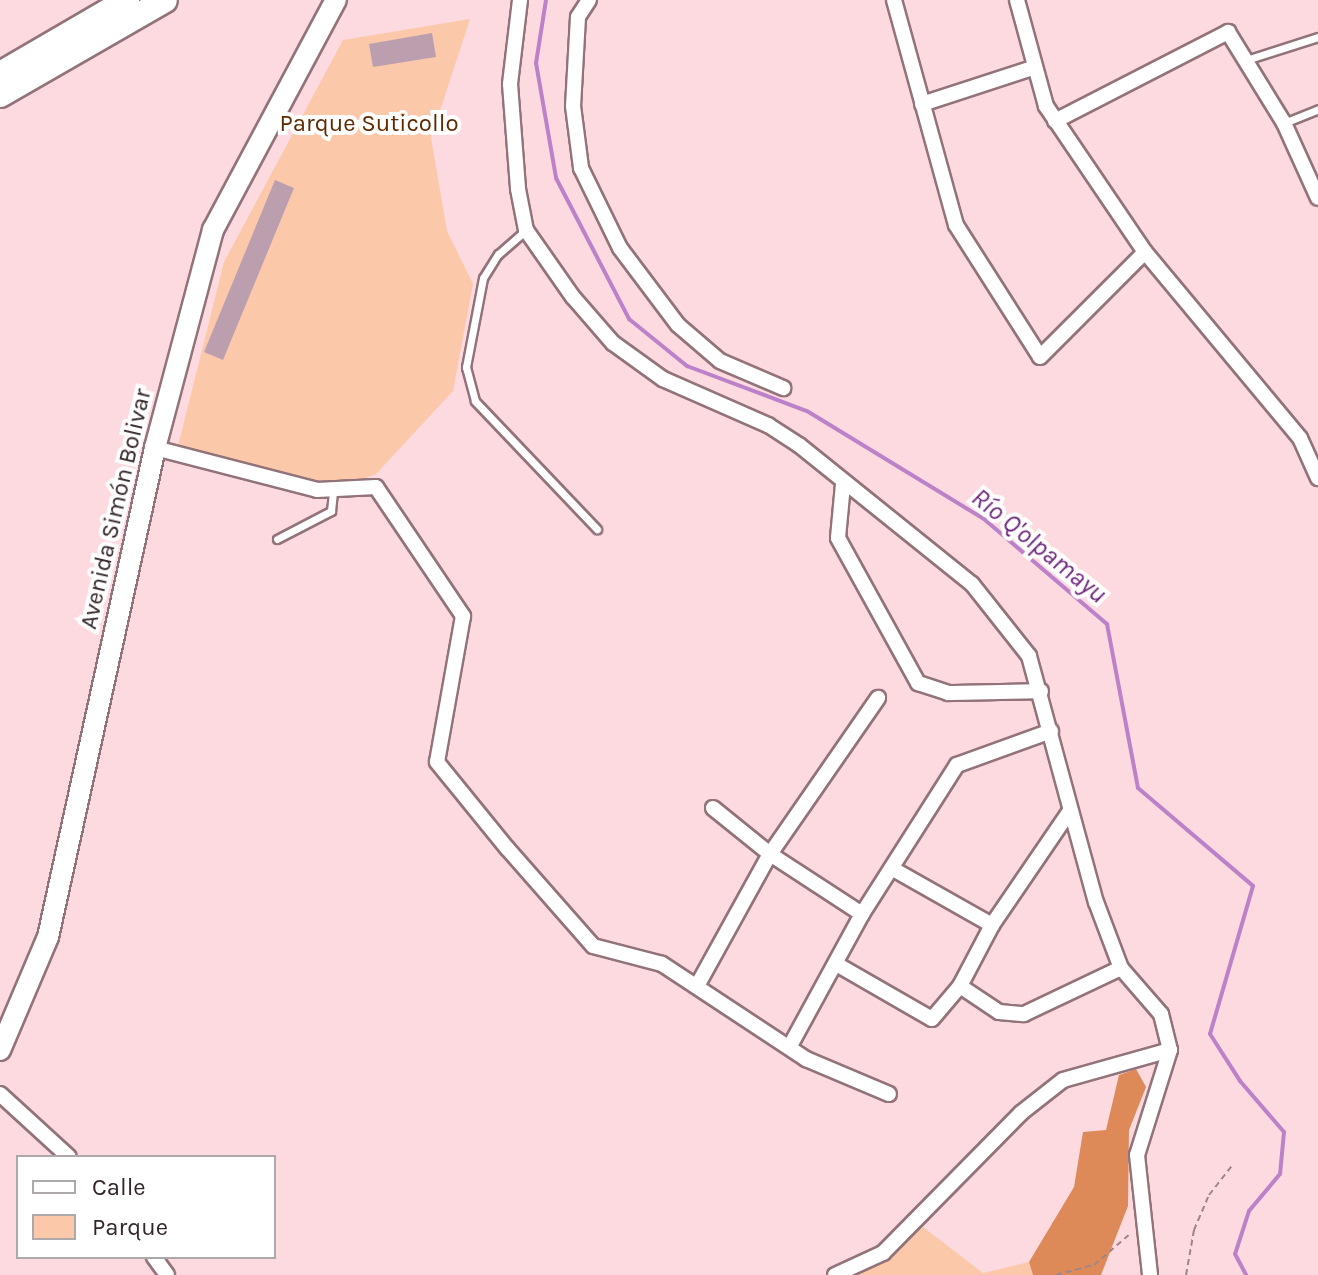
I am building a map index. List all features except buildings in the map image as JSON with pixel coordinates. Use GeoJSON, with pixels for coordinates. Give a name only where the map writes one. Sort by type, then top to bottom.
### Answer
{"type":"FeatureCollection","features":[{"type":"Feature","properties":{"kind":"highway"},"geometry":{"type":"LineString","coordinates":[[0,74],[127,0]]}},
{"type":"Feature","properties":{"kind":"highway"},"geometry":{"type":"LineString","coordinates":[[0,95],[165,0]]}},
{"type":"Feature","properties":{"kind":"main road","name":"Avenida Simón Bolivar"},"geometry":{"type":"LineString","coordinates":[[0,1050],[48,937],[155,448],[213,230],[336,0]]}},
{"type":"Feature","properties":{"kind":"street"},"geometry":{"type":"LineString","coordinates":[[520,0],[510,84],[526,230],[613,343],[663,379],[768,425],[972,584],[1029,656],[1041,691],[1069,812],[1121,968],[1161,1014],[1170,1050],[1137,1155],[1141,1225],[1150,1275]]}},
{"type":"Feature","properties":{"kind":"street"},"geometry":{"type":"LineString","coordinates":[[589,0],[578,17],[575,121],[581,168],[620,248],[678,325],[720,361],[783,388]]}},
{"type":"Feature","properties":{"kind":"street"},"geometry":{"type":"LineString","coordinates":[[894,0],[956,225],[1040,357],[1145,252]]}},
{"type":"Feature","properties":{"kind":"street"},"geometry":{"type":"LineString","coordinates":[[1017,0],[1035,67],[1055,121],[1145,252],[1300,438],[1318,478]]}},
{"type":"Feature","properties":{"kind":"street"},"geometry":{"type":"LineString","coordinates":[[1055,121],[1228,32],[1284,123],[1318,198]]}},
{"type":"Feature","properties":{"kind":"street"},"geometry":{"type":"LineString","coordinates":[[922,104],[1035,67]]}},
{"type":"Feature","properties":{"kind":"street"},"geometry":{"type":"LineString","coordinates":[[155,448],[333,491],[376,487],[463,616],[437,762],[593,946],[662,964],[806,1059],[889,1094]]}},
{"type":"Feature","properties":{"kind":"street"},"geometry":{"type":"LineString","coordinates":[[843,484],[838,538],[918,683],[948,693],[1041,691]]}},
{"type":"Feature","properties":{"kind":"street"},"geometry":{"type":"LineString","coordinates":[[697,986],[770,854],[878,698]]}},
{"type":"Feature","properties":{"kind":"street"},"geometry":{"type":"LineString","coordinates":[[790,1046],[838,965],[862,914],[957,765],[1051,731]]}},
{"type":"Feature","properties":{"kind":"street"},"geometry":{"type":"LineString","coordinates":[[713,808],[770,854],[862,914]]}},
{"type":"Feature","properties":{"kind":"street"},"geometry":{"type":"LineString","coordinates":[[838,965],[932,1019],[960,986],[992,925],[1069,812]]}},
{"type":"Feature","properties":{"kind":"street"},"geometry":{"type":"LineString","coordinates":[[893,869],[992,925]]}},
{"type":"Feature","properties":{"kind":"street"},"geometry":{"type":"LineString","coordinates":[[960,986],[999,1012],[1024,1014],[1121,968]]}},
{"type":"Feature","properties":{"kind":"street"},"geometry":{"type":"LineString","coordinates":[[835,1275],[883,1253],[1021,1113],[1063,1080],[1170,1050]]}},
{"type":"Feature","properties":{"kind":"street"},"geometry":{"type":"LineString","coordinates":[[0,1094],[67,1155]]}},
{"type":"Feature","properties":{"kind":"lane"},"geometry":{"type":"LineString","coordinates":[[1246,60],[1318,37]]}},
{"type":"Feature","properties":{"kind":"lane"},"geometry":{"type":"LineString","coordinates":[[1284,123],[1318,109]]}},
{"type":"Feature","properties":{"kind":"lane"},"geometry":{"type":"LineString","coordinates":[[526,230],[498,254],[483,278],[466,367],[475,401],[597,529]]}},
{"type":"Feature","properties":{"kind":"lane"},"geometry":{"type":"LineString","coordinates":[[277,539],[331,511],[333,491]]}},
{"type":"Feature","properties":{"kind":"path"},"geometry":{"type":"LineString","coordinates":[[1186,1275],[1194,1230],[1222,1172],[1233,1164]]}},
{"type":"Feature","properties":{"kind":"path"},"geometry":{"type":"LineString","coordinates":[[1056,1275],[1094,1265],[1141,1225]]}},
{"type":"Feature","properties":{"kind":"green space","name":"Parque Suticollo"},"geometry":{"type":"Polygon","coordinates":[[[470,19],[431,138],[447,231],[473,284],[453,391],[376,474],[348,485],[314,482],[178,446],[224,262],[343,40],[470,19]]]}},
{"type":"Feature","properties":{"kind":"green space"},"geometry":{"type":"Polygon","coordinates":[[[923,1227],[983,1273],[1029,1262],[1033,1275],[856,1275],[888,1260],[923,1227]]]}},
{"type":"Feature","properties":{"kind":"shaded area"},"geometry":{"type":"Polygon","coordinates":[[[1136,1069],[1146,1087],[1129,1130],[1128,1206],[1101,1275],[1033,1275],[1029,1262],[1074,1187],[1083,1132],[1106,1130],[1119,1075],[1136,1069]]]}},
{"type":"Feature","properties":{"kind":"waterway","name":"Río Q'olpamayu"},"geometry":{"type":"LineString","coordinates":[[546,0],[536,63],[556,178],[629,319],[687,366],[807,411],[984,519],[1107,624],[1138,788],[1253,886],[1210,1034],[1240,1081],[1284,1132],[1280,1174],[1249,1211],[1235,1254],[1246,1275]]}}]}
